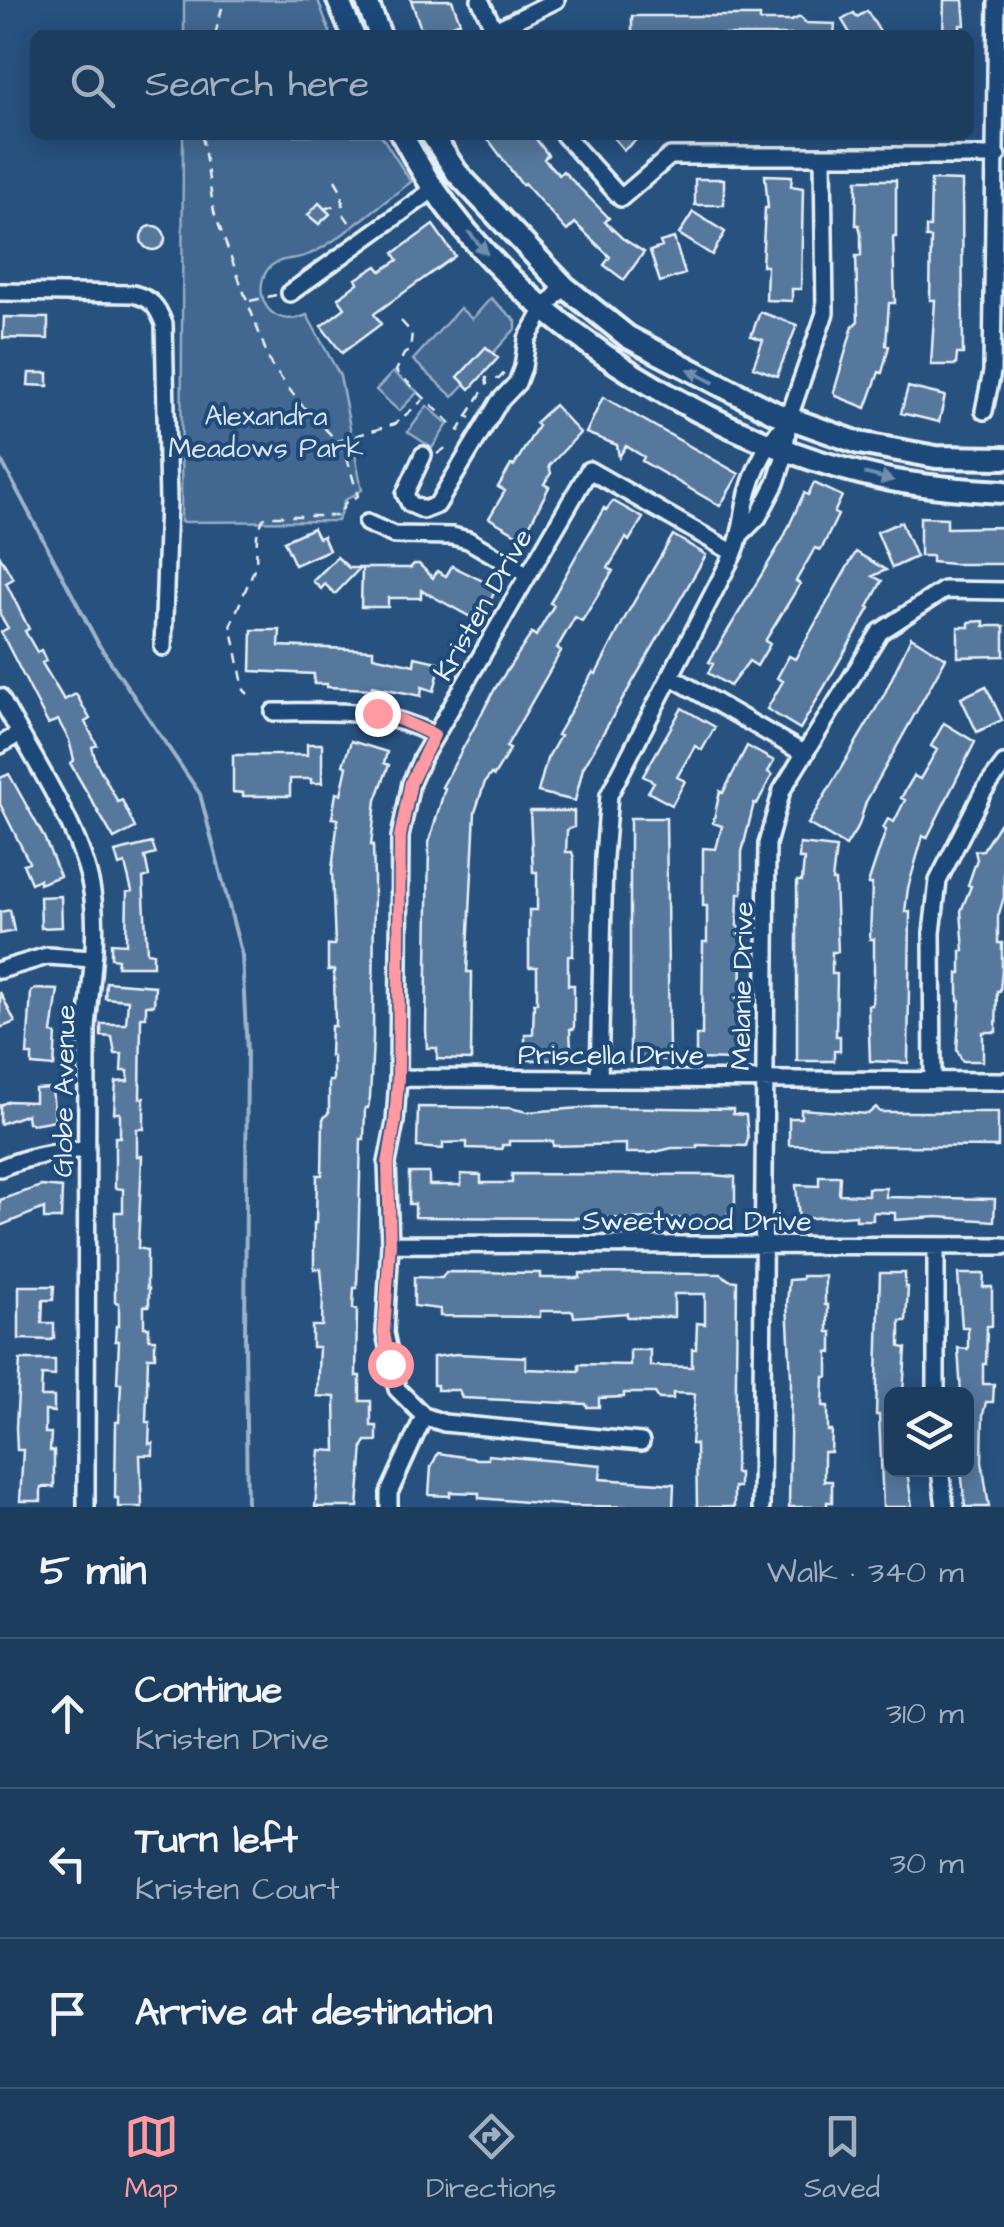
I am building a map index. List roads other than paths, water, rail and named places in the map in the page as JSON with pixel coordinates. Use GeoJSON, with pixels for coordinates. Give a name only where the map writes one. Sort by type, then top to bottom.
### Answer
{"type":"FeatureCollection","features":[{"type":"Feature","properties":{"kind":"main road"},"geometry":{"type":"LineString","coordinates":[[338,0],[351,30]]}},
{"type":"Feature","properties":{"kind":"main road"},"geometry":{"type":"LineString","coordinates":[[366,0],[378,30]]}},
{"type":"Feature","properties":{"kind":"main road"},"geometry":{"type":"LineString","coordinates":[[405,140],[434,189],[485,252],[544,308],[602,354],[683,403],[776,446],[889,480],[1004,492]]}},
{"type":"Feature","properties":{"kind":"main road"},"geometry":{"type":"LineString","coordinates":[[435,140],[457,173],[564,286],[628,337],[788,420],[871,446],[936,457],[1004,458]]}},
{"type":"Feature","properties":{"kind":"street"},"geometry":{"type":"LineString","coordinates":[[480,0],[491,30]]}},
{"type":"Feature","properties":{"kind":"street"},"geometry":{"type":"LineString","coordinates":[[498,30],[556,0]]}},
{"type":"Feature","properties":{"kind":"street"},"geometry":{"type":"LineString","coordinates":[[984,412],[992,372],[999,10]]}},
{"type":"Feature","properties":{"kind":"street"},"geometry":{"type":"LineString","coordinates":[[568,140],[620,198],[670,156],[997,156]]}},
{"type":"Feature","properties":{"kind":"street"},"geometry":{"type":"LineString","coordinates":[[600,1079],[604,856],[609,795],[742,533],[769,499],[776,446],[825,313],[823,157]]}},
{"type":"Feature","properties":{"kind":"street"},"geometry":{"type":"LineString","coordinates":[[290,293],[434,189]]}},
{"type":"Feature","properties":{"kind":"street"},"geometry":{"type":"LineString","coordinates":[[428,457],[405,494],[410,504],[424,510],[437,505],[499,402],[516,383],[524,367],[527,338],[544,308],[564,286]]}},
{"type":"Feature","properties":{"kind":"street"},"geometry":{"type":"LineString","coordinates":[[0,292],[133,294],[149,298],[158,308],[164,324],[167,485],[163,647]]}},
{"type":"Feature","properties":{"kind":"street","name":"Kristen Drive"},"geometry":{"type":"LineString","coordinates":[[424,1416],[397,1389],[384,1333],[390,1244],[388,1163],[398,1078],[400,837],[411,782],[434,735],[589,470],[734,553]]}},
{"type":"Feature","properties":{"kind":"street"},"geometry":{"type":"LineString","coordinates":[[366,523],[394,535],[468,540],[528,575]]}},
{"type":"Feature","properties":{"kind":"street","name":"Melanie Drive"},"geometry":{"type":"LineString","coordinates":[[762,1507],[767,844],[782,790],[880,632],[944,590],[1004,590]]}},
{"type":"Feature","properties":{"kind":"street"},"geometry":{"type":"LineString","coordinates":[[670,676],[805,754]]}},
{"type":"Feature","properties":{"kind":"street","name":"Globe Avenue"},"geometry":{"type":"LineString","coordinates":[[0,697],[72,831],[84,862],[94,912],[86,1029],[86,1507]]}},
{"type":"Feature","properties":{"kind":"street"},"geometry":{"type":"LineString","coordinates":[[274,712],[377,713],[434,735]]}},
{"type":"Feature","properties":{"kind":"street"},"geometry":{"type":"LineString","coordinates":[[0,745],[19,734]]}},
{"type":"Feature","properties":{"kind":"street"},"geometry":{"type":"LineString","coordinates":[[934,1081],[932,933],[938,880],[968,819],[1004,764]]}},
{"type":"Feature","properties":{"kind":"street"},"geometry":{"type":"LineString","coordinates":[[0,970],[47,956],[93,959]]}},
{"type":"Feature","properties":{"kind":"street","name":"Priscella Drive"},"geometry":{"type":"LineString","coordinates":[[398,1078],[1004,1081]]}},
{"type":"Feature","properties":{"kind":"street"},"geometry":{"type":"LineString","coordinates":[[0,1168],[50,1152],[86,1150]]}},
{"type":"Feature","properties":{"kind":"street","name":"Sweetwood Drive"},"geometry":{"type":"LineString","coordinates":[[390,1244],[1004,1246]]}},
{"type":"Feature","properties":{"kind":"street"},"geometry":{"type":"LineString","coordinates":[[936,1246],[936,1387]]}},
{"type":"Feature","properties":{"kind":"street"},"geometry":{"type":"LineString","coordinates":[[389,1507],[388,1493],[424,1416],[468,1427],[641,1442]]}},
{"type":"Feature","properties":{"kind":"street"},"geometry":{"type":"LineString","coordinates":[[941,1477],[945,1507]]}},
{"type":"Feature","properties":{"kind":"waterway"},"geometry":{"type":"LineString","coordinates":[[0,458],[99,645],[200,794],[242,956],[247,1052],[247,1507]]}},
{"type":"Feature","properties":{"kind":"park label","name":"Alexandra Meadows Park"},"geometry":{"type":"Point","coordinates":[266,431]}}]}
